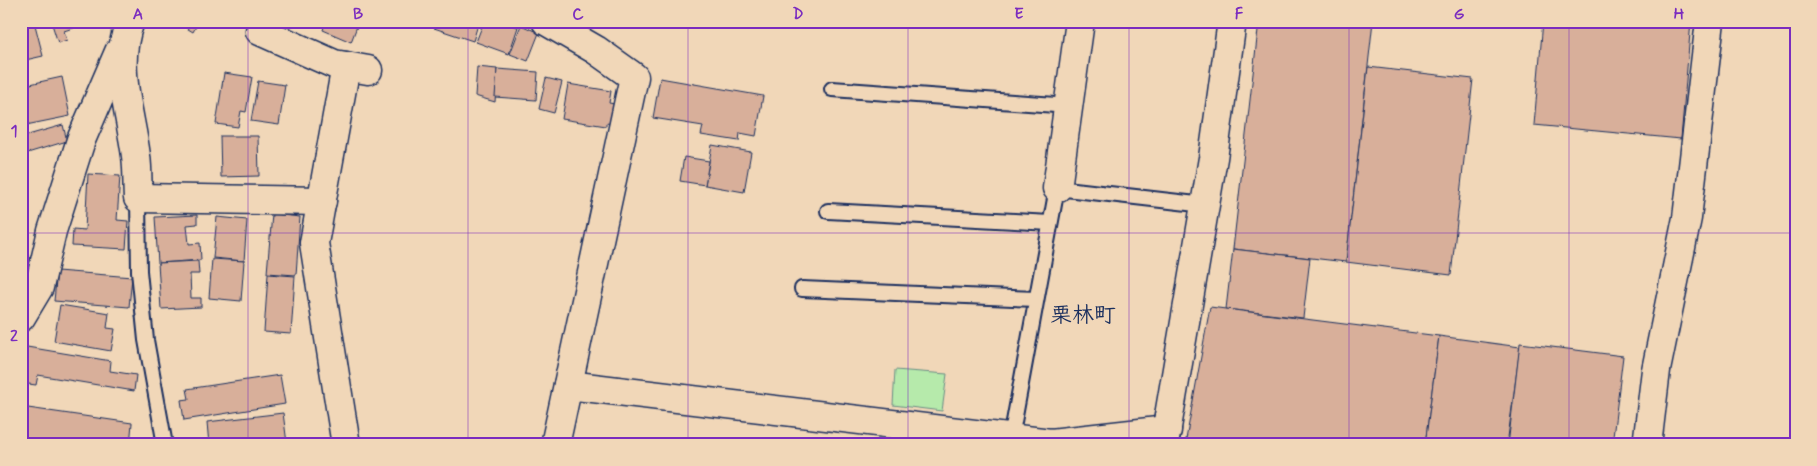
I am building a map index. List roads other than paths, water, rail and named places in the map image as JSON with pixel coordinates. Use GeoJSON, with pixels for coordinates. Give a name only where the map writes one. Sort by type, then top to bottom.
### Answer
{"type":"FeatureCollection","features":[{"type":"Feature","properties":{"kind":"street"},"geometry":{"type":"LineString","coordinates":[[21,317],[39,287],[55,222],[81,140],[122,48],[130,21]]}},
{"type":"Feature","properties":{"kind":"street"},"geometry":{"type":"LineString","coordinates":[[546,21],[596,50],[634,77],[555,445]]}},
{"type":"Feature","properties":{"kind":"street"},"geometry":{"type":"LineString","coordinates":[[1057,188],[1070,106],[1080,21]]}},
{"type":"Feature","properties":{"kind":"street"},"geometry":{"type":"LineString","coordinates":[[568,385],[1051,443],[1166,437],[1205,205],[1232,21]]}},
{"type":"Feature","properties":{"kind":"street"},"geometry":{"type":"LineString","coordinates":[[1647,445],[1656,370],[1687,218],[1710,21]]}},
{"type":"Feature","properties":{"kind":"street"},"geometry":{"type":"LineString","coordinates":[[260,31],[334,64],[357,68],[322,201],[314,243],[346,445]]}},
{"type":"Feature","properties":{"kind":"street"},"geometry":{"type":"LineString","coordinates":[[122,48],[123,81],[136,157],[138,198],[322,201]]}},
{"type":"Feature","properties":{"kind":"lane"},"geometry":{"type":"LineString","coordinates":[[832,89],[1070,106]]}},
{"type":"Feature","properties":{"kind":"lane"},"geometry":{"type":"LineString","coordinates":[[1011,438],[1057,188],[1205,205]]}},
{"type":"Feature","properties":{"kind":"lane"},"geometry":{"type":"LineString","coordinates":[[138,198],[140,281],[146,340],[165,445]]}},
{"type":"Feature","properties":{"kind":"lane"},"geometry":{"type":"LineString","coordinates":[[828,211],[1050,222]]}},
{"type":"Feature","properties":{"kind":"lane"},"geometry":{"type":"LineString","coordinates":[[802,289],[1036,299]]}},
{"type":"Feature","properties":{"kind":"district","name":"栗林町"},"geometry":{"type":"Point","coordinates":[1083,314]}}]}
